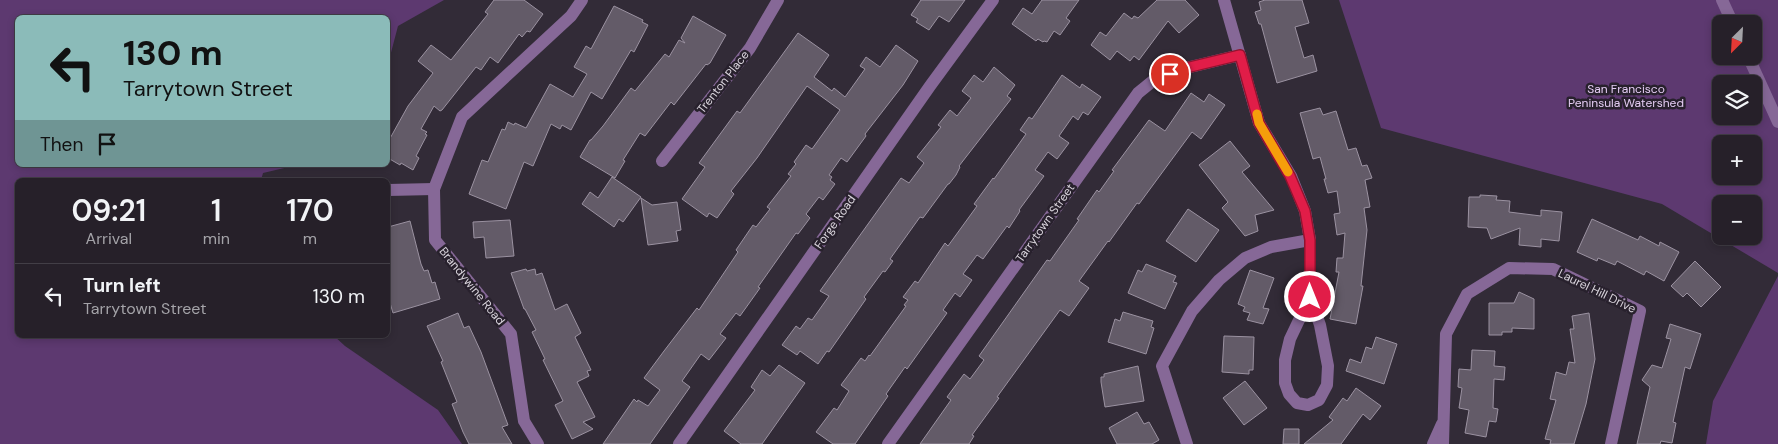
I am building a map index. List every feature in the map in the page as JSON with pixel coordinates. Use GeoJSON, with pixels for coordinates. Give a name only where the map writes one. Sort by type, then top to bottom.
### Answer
{"type":"FeatureCollection","features":[{"type":"Feature","properties":{"kind":"street","name":"Brandywine Road"},"geometry":{"type":"LineString","coordinates":[[538,444],[524,421],[511,334],[435,240],[434,189],[462,117],[571,16],[582,0]]}},
{"type":"Feature","properties":{"kind":"street","name":"Trenton Place"},"geometry":{"type":"LineString","coordinates":[[662,160],[750,48],[778,0]]}},
{"type":"Feature","properties":{"kind":"street","name":"Forge Road"},"geometry":{"type":"LineString","coordinates":[[679,444],[993,0]]}},
{"type":"Feature","properties":{"kind":"street"},"geometry":{"type":"LineString","coordinates":[[1224,0],[1259,123],[1290,176],[1305,211],[1310,240],[1310,297],[1320,325],[1328,366],[1327,385],[1319,400],[1308,405],[1297,403],[1290,394],[1285,382],[1285,360],[1290,339],[1310,297]]}},
{"type":"Feature","properties":{"kind":"street"},"geometry":{"type":"LineString","coordinates":[[1722,0],[1729,15]]}},
{"type":"Feature","properties":{"kind":"street","name":"Tarrytown Street"},"geometry":{"type":"LineString","coordinates":[[888,444],[1138,93],[1154,80],[1186,68],[1240,55]]}},
{"type":"Feature","properties":{"kind":"street"},"geometry":{"type":"LineString","coordinates":[[1752,65],[1778,122]]}},
{"type":"Feature","properties":{"kind":"street"},"geometry":{"type":"LineString","coordinates":[[390,190],[434,189]]}},
{"type":"Feature","properties":{"kind":"street"},"geometry":{"type":"LineString","coordinates":[[1187,444],[1162,366],[1192,311],[1220,280],[1245,258],[1271,247],[1310,240]]}},
{"type":"Feature","properties":{"kind":"street","name":"Laurel Hill Drive"},"geometry":{"type":"LineString","coordinates":[[1443,444],[1446,334],[1467,294],[1509,268],[1553,270],[1640,311],[1611,444]]}},
{"type":"Feature","properties":{"kind":"street","name":"Laurel Hill Drive"},"geometry":{"type":"LineString","coordinates":[[1433,444],[1444,419]]}},
{"type":"Feature","properties":{"kind":"green space"},"geometry":{"type":"Polygon","coordinates":[[[0,0],[444,0],[398,26],[390,56],[390,15],[15,15],[15,167],[288,167],[263,173],[262,178],[15,178],[15,338],[336,338],[438,410],[462,444],[0,444],[0,0]]]}},
{"type":"Feature","properties":{"kind":"green space","name":"San Francisco Peninsula Watershed"},"geometry":{"type":"Polygon","coordinates":[[[1339,0],[1778,0],[1778,273],[1731,245],[1762,245],[1762,195],[1712,195],[1712,234],[1662,204],[1381,128],[1339,0]]]}},
{"type":"Feature","properties":{"kind":"green space"},"geometry":{"type":"Polygon","coordinates":[[[1778,276],[1778,444],[1706,444],[1713,401],[1778,276]]]}},
{"type":"Feature","properties":{"kind":"building"},"geometry":{"type":"Polygon","coordinates":[[[494,0],[524,0],[543,14],[530,32],[527,31],[522,37],[519,34],[498,63],[490,57],[481,70],[476,67],[442,110],[440,111],[434,106],[421,129],[427,132],[425,134],[427,135],[416,156],[419,158],[413,170],[390,159],[390,138],[408,106],[433,73],[418,61],[431,45],[451,60],[488,14],[485,12],[494,0]]]}},
{"type":"Feature","properties":{"kind":"building"},"geometry":{"type":"Polygon","coordinates":[[[921,0],[965,0],[949,22],[939,16],[929,30],[916,22],[918,19],[911,15],[921,0]]]}},
{"type":"Feature","properties":{"kind":"building"},"geometry":{"type":"Polygon","coordinates":[[[1042,0],[1079,0],[1066,18],[1070,21],[1060,35],[1054,31],[1047,42],[1038,39],[1036,41],[1012,24],[1023,8],[1032,14],[1042,0]]]}},
{"type":"Feature","properties":{"kind":"building"},"geometry":{"type":"Polygon","coordinates":[[[1157,0],[1185,0],[1199,15],[1179,33],[1168,21],[1139,60],[1134,56],[1130,61],[1117,51],[1110,60],[1091,45],[1100,32],[1106,36],[1124,13],[1132,19],[1134,16],[1138,18],[1157,0]]]}},
{"type":"Feature","properties":{"kind":"building"},"geometry":{"type":"Polygon","coordinates":[[[1265,0],[1302,0],[1309,23],[1295,27],[1304,58],[1313,55],[1317,71],[1277,83],[1261,24],[1259,24],[1255,12],[1261,10],[1259,2],[1265,0]]]}},
{"type":"Feature","properties":{"kind":"building"},"geometry":{"type":"Polygon","coordinates":[[[614,6],[643,20],[642,22],[648,25],[634,52],[631,50],[602,99],[591,92],[571,130],[562,125],[560,129],[551,124],[533,166],[524,162],[506,209],[469,194],[482,160],[488,162],[502,129],[505,130],[508,122],[526,128],[550,84],[573,97],[587,74],[574,67],[586,46],[591,49],[614,6]]]}},
{"type":"Feature","properties":{"kind":"building"},"geometry":{"type":"Polygon","coordinates":[[[693,16],[726,35],[710,63],[706,64],[674,105],[671,102],[645,136],[640,133],[623,160],[625,161],[615,178],[580,157],[590,140],[603,126],[631,88],[635,91],[665,54],[669,57],[679,40],[685,43],[681,38],[693,16]]]}},
{"type":"Feature","properties":{"kind":"building"},"geometry":{"type":"Polygon","coordinates":[[[798,33],[829,55],[814,77],[832,91],[834,88],[845,97],[865,69],[860,66],[866,57],[880,67],[896,45],[918,61],[903,85],[865,134],[866,136],[847,162],[841,158],[829,175],[832,177],[830,180],[835,184],[823,200],[819,197],[806,214],[810,218],[798,234],[796,233],[740,316],[736,313],[720,334],[726,338],[709,360],[701,354],[682,381],[690,387],[650,444],[603,444],[634,399],[648,406],[660,390],[644,378],[697,308],[699,310],[738,252],[736,250],[753,225],[756,227],[770,209],[767,207],[791,176],[788,174],[796,164],[794,162],[806,145],[812,149],[840,110],[807,86],[757,158],[731,191],[734,194],[717,218],[709,213],[707,217],[682,199],[705,167],[699,163],[737,111],[740,113],[798,33]]]}},
{"type":"Feature","properties":{"kind":"building"},"geometry":{"type":"Polygon","coordinates":[[[994,67],[1015,85],[1007,96],[1011,99],[959,166],[956,175],[923,218],[920,217],[890,259],[893,261],[885,272],[883,271],[864,297],[866,299],[829,352],[827,351],[818,364],[800,351],[797,355],[782,345],[796,326],[800,329],[808,318],[812,320],[829,296],[820,291],[901,178],[909,183],[924,163],[917,157],[941,127],[938,125],[950,110],[957,116],[971,98],[962,91],[974,75],[983,82],[994,67]]]}},
{"type":"Feature","properties":{"kind":"building"},"geometry":{"type":"Polygon","coordinates":[[[1062,75],[1080,88],[1082,84],[1101,97],[1088,115],[1083,112],[1078,120],[1073,116],[1059,136],[1069,143],[1057,159],[1048,152],[1035,170],[1044,176],[1019,210],[1009,228],[1007,226],[983,259],[977,255],[963,274],[972,280],[960,297],[955,293],[943,310],[947,313],[907,369],[905,367],[886,394],[888,396],[855,444],[833,444],[816,432],[834,408],[837,410],[849,391],[841,385],[861,358],[865,361],[870,356],[906,306],[904,305],[908,300],[903,297],[915,281],[918,283],[945,243],[948,246],[977,206],[974,204],[1026,134],[1020,130],[1029,117],[1032,119],[1062,75]]]}},
{"type":"Feature","properties":{"kind":"building"},"geometry":{"type":"Polygon","coordinates":[[[1191,93],[1204,102],[1209,94],[1225,105],[1201,139],[1192,132],[1139,204],[1137,203],[1108,241],[1079,281],[1089,288],[1069,316],[1060,310],[997,397],[999,398],[972,435],[974,436],[969,444],[920,444],[951,400],[947,397],[964,374],[970,379],[984,360],[979,356],[1047,260],[1050,261],[1079,220],[1077,219],[1097,190],[1099,192],[1114,171],[1112,170],[1149,120],[1165,131],[1191,93]]]}},
{"type":"Feature","properties":{"kind":"building"},"geometry":{"type":"Polygon","coordinates":[[[1320,108],[1323,115],[1336,111],[1348,150],[1356,148],[1362,166],[1367,165],[1372,178],[1365,180],[1370,207],[1364,208],[1367,230],[1361,286],[1363,286],[1356,324],[1330,319],[1339,272],[1336,272],[1337,258],[1343,258],[1345,233],[1337,235],[1334,214],[1340,213],[1337,191],[1328,193],[1320,157],[1313,159],[1300,113],[1320,108]]]}},
{"type":"Feature","properties":{"kind":"building"},"geometry":{"type":"Polygon","coordinates":[[[1230,141],[1250,166],[1242,172],[1274,210],[1255,215],[1258,231],[1245,236],[1222,208],[1228,202],[1199,165],[1230,141]]]}},
{"type":"Feature","properties":{"kind":"building"},"geometry":{"type":"Polygon","coordinates":[[[612,177],[641,197],[623,222],[619,219],[614,227],[582,204],[590,192],[598,198],[612,177]]]}},
{"type":"Feature","properties":{"kind":"building"},"geometry":{"type":"Polygon","coordinates":[[[1480,195],[1497,196],[1496,200],[1510,201],[1509,212],[1541,216],[1541,210],[1562,212],[1559,241],[1541,239],[1541,247],[1519,245],[1520,228],[1491,239],[1487,228],[1468,227],[1469,197],[1480,197],[1480,195]]]}},
{"type":"Feature","properties":{"kind":"building"},"geometry":{"type":"Polygon","coordinates":[[[641,198],[652,205],[677,202],[681,230],[676,231],[678,241],[648,245],[641,198]]]}},
{"type":"Feature","properties":{"kind":"building"},"geometry":{"type":"Polygon","coordinates":[[[1188,209],[1219,230],[1196,262],[1166,241],[1188,209]]]}},
{"type":"Feature","properties":{"kind":"building"},"geometry":{"type":"Polygon","coordinates":[[[1592,219],[1638,240],[1640,236],[1659,246],[1660,242],[1679,252],[1664,281],[1646,271],[1644,275],[1617,261],[1615,265],[1598,258],[1597,261],[1577,252],[1592,219]]]}},
{"type":"Feature","properties":{"kind":"building"},"geometry":{"type":"Polygon","coordinates":[[[510,220],[514,256],[486,258],[484,237],[474,238],[473,222],[510,220]]]}},
{"type":"Feature","properties":{"kind":"building"},"geometry":{"type":"Polygon","coordinates":[[[410,221],[421,264],[424,271],[428,270],[432,283],[435,282],[440,299],[393,313],[390,303],[390,226],[410,221]]]}},
{"type":"Feature","properties":{"kind":"building"},"geometry":{"type":"Polygon","coordinates":[[[1695,261],[1721,287],[1701,307],[1687,293],[1683,297],[1671,286],[1695,261]]]}},
{"type":"Feature","properties":{"kind":"building"},"geometry":{"type":"Polygon","coordinates":[[[1146,264],[1176,276],[1173,282],[1177,283],[1165,309],[1128,293],[1138,270],[1142,272],[1146,264]]]}},
{"type":"Feature","properties":{"kind":"building"},"geometry":{"type":"Polygon","coordinates":[[[526,269],[527,271],[535,269],[536,275],[542,273],[555,310],[567,304],[581,333],[575,337],[591,370],[587,371],[589,376],[577,382],[595,417],[583,422],[593,429],[572,439],[555,405],[563,401],[543,360],[545,359],[532,332],[536,330],[524,309],[511,273],[526,269]]]}},
{"type":"Feature","properties":{"kind":"building"},"geometry":{"type":"Polygon","coordinates":[[[1250,270],[1274,278],[1263,308],[1269,309],[1263,324],[1247,320],[1250,313],[1243,311],[1245,307],[1238,304],[1250,270]]]}},
{"type":"Feature","properties":{"kind":"building"},"geometry":{"type":"Polygon","coordinates":[[[1519,292],[1534,299],[1534,329],[1512,328],[1512,332],[1502,332],[1502,335],[1489,335],[1489,303],[1514,303],[1519,292]]]}},
{"type":"Feature","properties":{"kind":"building"},"geometry":{"type":"Polygon","coordinates":[[[1123,312],[1153,321],[1151,327],[1154,328],[1146,354],[1108,342],[1115,319],[1120,321],[1123,312]]]}},
{"type":"Feature","properties":{"kind":"building"},"geometry":{"type":"Polygon","coordinates":[[[458,313],[464,328],[469,326],[481,352],[508,425],[502,427],[512,444],[469,444],[463,432],[452,404],[457,402],[441,362],[443,361],[427,326],[458,313]]]}},
{"type":"Feature","properties":{"kind":"building"},"geometry":{"type":"Polygon","coordinates":[[[1589,313],[1595,359],[1586,404],[1574,444],[1550,444],[1551,440],[1545,439],[1556,400],[1550,399],[1556,372],[1566,375],[1569,362],[1575,363],[1570,329],[1574,329],[1572,316],[1589,313]]]}},
{"type":"Feature","properties":{"kind":"building"},"geometry":{"type":"Polygon","coordinates":[[[1670,324],[1701,334],[1690,369],[1685,367],[1673,422],[1676,423],[1672,443],[1661,441],[1660,444],[1637,444],[1650,387],[1642,380],[1652,365],[1662,368],[1671,339],[1666,338],[1670,324]]]}},
{"type":"Feature","properties":{"kind":"building"},"geometry":{"type":"Polygon","coordinates":[[[1224,336],[1254,337],[1253,370],[1249,370],[1249,374],[1222,372],[1224,336]]]}},
{"type":"Feature","properties":{"kind":"building"},"geometry":{"type":"Polygon","coordinates":[[[1376,337],[1397,344],[1384,384],[1346,371],[1350,359],[1361,363],[1366,347],[1372,349],[1376,337]]]}},
{"type":"Feature","properties":{"kind":"building"},"geometry":{"type":"Polygon","coordinates":[[[1472,350],[1495,351],[1494,366],[1505,367],[1504,380],[1494,379],[1493,408],[1498,409],[1496,422],[1489,421],[1486,437],[1465,433],[1469,410],[1459,408],[1462,388],[1458,387],[1459,369],[1471,370],[1472,350]]]}},
{"type":"Feature","properties":{"kind":"building"},"geometry":{"type":"Polygon","coordinates":[[[779,365],[805,383],[762,444],[741,444],[724,431],[755,390],[751,387],[762,370],[770,376],[779,365]]]}},
{"type":"Feature","properties":{"kind":"building"},"geometry":{"type":"Polygon","coordinates":[[[1138,366],[1144,401],[1105,407],[1101,377],[1104,377],[1104,374],[1138,366]]]}},
{"type":"Feature","properties":{"kind":"building"},"geometry":{"type":"Polygon","coordinates":[[[1245,381],[1267,408],[1244,425],[1223,398],[1245,381]]]}},
{"type":"Feature","properties":{"kind":"building"},"geometry":{"type":"Polygon","coordinates":[[[1356,388],[1381,406],[1370,420],[1363,414],[1341,444],[1304,444],[1333,420],[1329,417],[1343,398],[1347,401],[1356,388]]]}},
{"type":"Feature","properties":{"kind":"building"},"geometry":{"type":"Polygon","coordinates":[[[1137,412],[1144,424],[1149,422],[1159,440],[1152,444],[1117,444],[1109,428],[1137,412]]]}},
{"type":"Feature","properties":{"kind":"building"},"geometry":{"type":"Polygon","coordinates":[[[1284,429],[1299,429],[1299,444],[1283,444],[1284,429]]]}},
{"type":"Feature","properties":{"kind":"slow traffic"},"geometry":{"type":"LineString","coordinates":[[1257,114],[1259,123],[1288,172]]}},
{"type":"Feature","properties":{"kind":"route"},"geometry":{"type":"LineString","coordinates":[[1170,74],[1186,68],[1240,55],[1259,123],[1290,176],[1305,211],[1310,240],[1310,297]]}}]}
